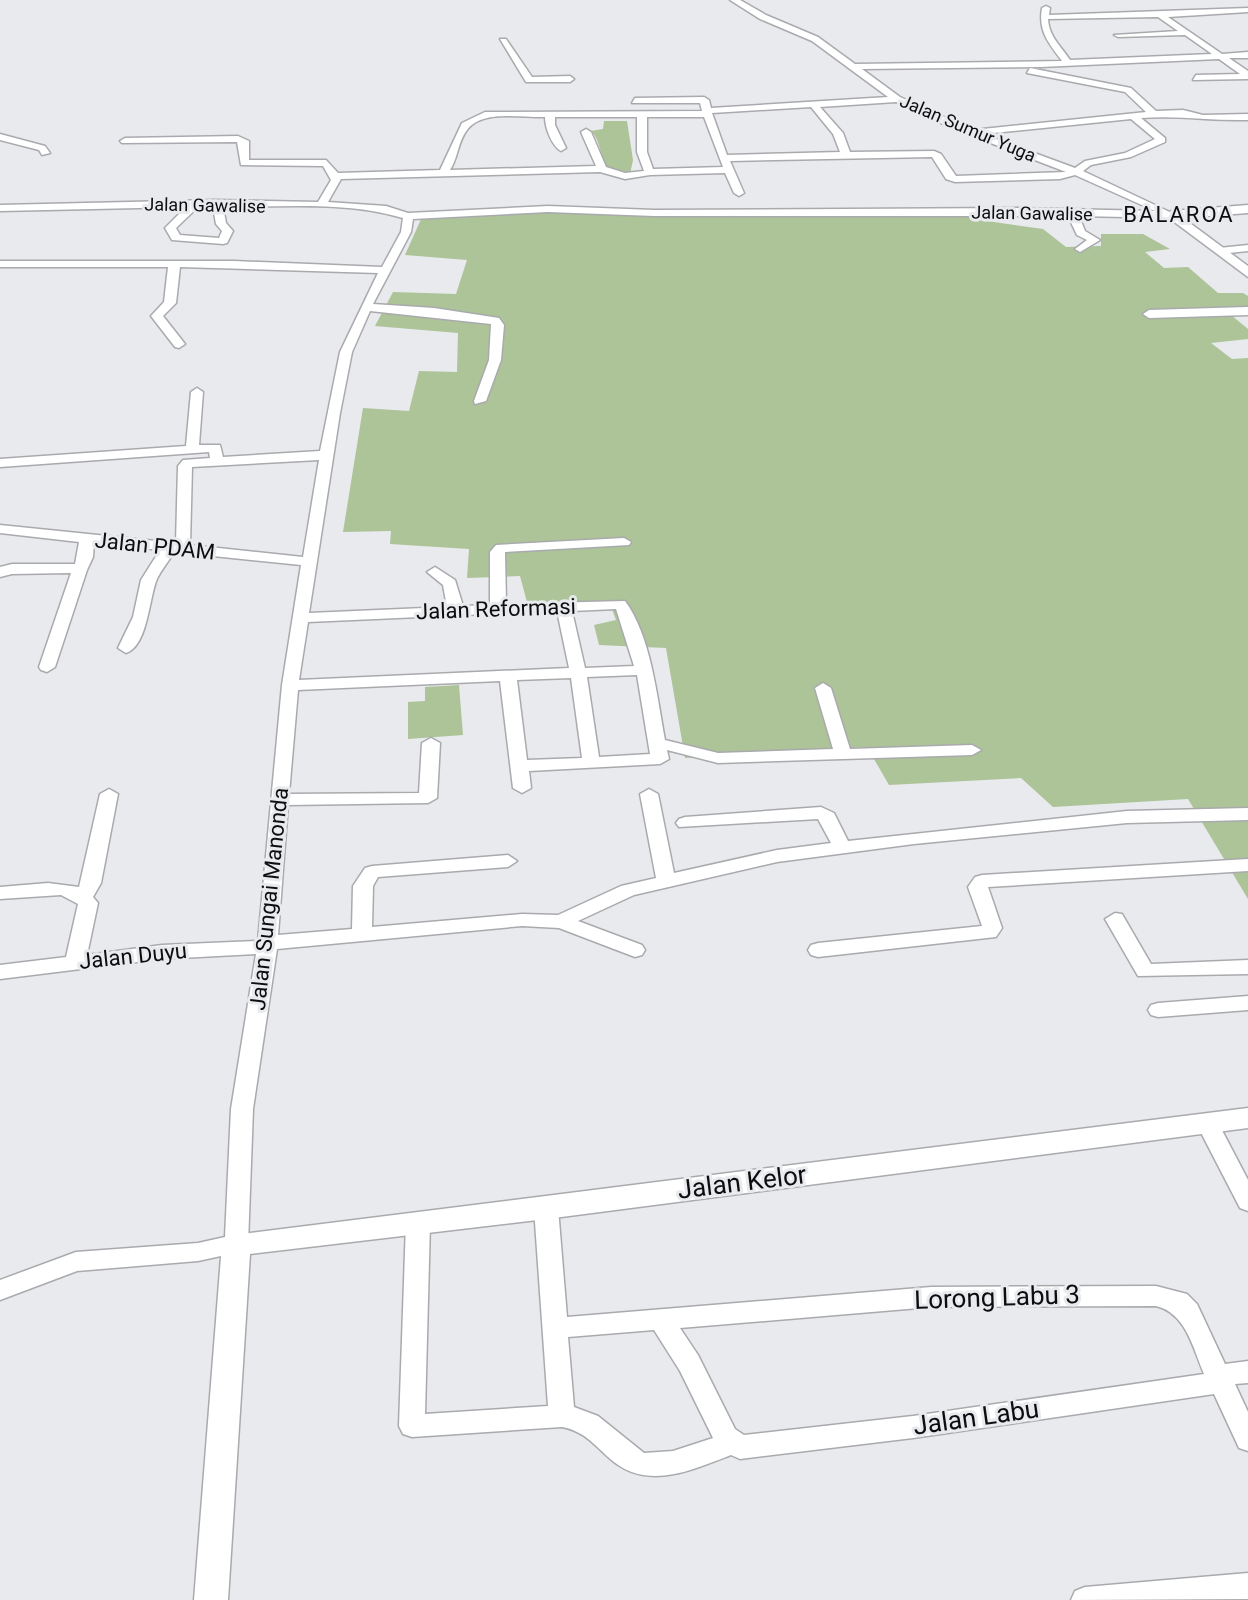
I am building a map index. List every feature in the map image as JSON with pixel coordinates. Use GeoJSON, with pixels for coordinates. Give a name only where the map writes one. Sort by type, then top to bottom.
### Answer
{"type":"FeatureCollection","features":[{"type":"Feature","properties":{"kind":"street","name":"Jalan Sumur Yuga"},"geometry":{"type":"LineString","coordinates":[[734,0],[763,17],[815,39],[897,99],[971,133],[1076,172],[1171,215]]}},
{"type":"Feature","properties":{"kind":"street"},"geometry":{"type":"LineString","coordinates":[[1041,5],[1047,10],[1044,27],[1052,47],[1068,63]]}},
{"type":"Feature","properties":{"kind":"street"},"geometry":{"type":"LineString","coordinates":[[1044,17],[1248,10]]}},
{"type":"Feature","properties":{"kind":"street"},"geometry":{"type":"LineString","coordinates":[[1160,15],[1248,76]]}},
{"type":"Feature","properties":{"kind":"street"},"geometry":{"type":"LineString","coordinates":[[1118,35],[1185,33]]}},
{"type":"Feature","properties":{"kind":"street"},"geometry":{"type":"LineString","coordinates":[[1149,34],[1158,41]]}},
{"type":"Feature","properties":{"kind":"street"},"geometry":{"type":"LineString","coordinates":[[503,41],[529,80],[570,79]]}},
{"type":"Feature","properties":{"kind":"street"},"geometry":{"type":"LineString","coordinates":[[1168,48],[1208,47]]}},
{"type":"Feature","properties":{"kind":"street"},"geometry":{"type":"LineString","coordinates":[[851,67],[1068,63],[1248,55]]}},
{"type":"Feature","properties":{"kind":"street"},"geometry":{"type":"LineString","coordinates":[[1013,64],[1025,70],[1128,90],[1154,114]]}},
{"type":"Feature","properties":{"kind":"street"},"geometry":{"type":"LineString","coordinates":[[1234,66],[1248,66]]}},
{"type":"Feature","properties":{"kind":"street"},"geometry":{"type":"LineString","coordinates":[[1196,78],[1248,76]]}},
{"type":"Feature","properties":{"kind":"street"},"geometry":{"type":"LineString","coordinates":[[444,171],[450,164],[462,127],[473,118],[485,115],[642,115],[897,99]]}},
{"type":"Feature","properties":{"kind":"street"},"geometry":{"type":"LineString","coordinates":[[635,101],[704,100],[739,193]]}},
{"type":"Feature","properties":{"kind":"street"},"geometry":{"type":"LineString","coordinates":[[815,106],[838,133],[846,155]]}},
{"type":"Feature","properties":{"kind":"street"},"geometry":{"type":"LineString","coordinates":[[971,133],[1024,125],[1154,114],[1183,113],[1206,119],[1248,117]]}},
{"type":"Feature","properties":{"kind":"street"},"geometry":{"type":"LineString","coordinates":[[642,115],[642,152],[647,186]]}},
{"type":"Feature","properties":{"kind":"street"},"geometry":{"type":"LineString","coordinates":[[550,116],[550,125],[561,145],[588,137],[602,169]]}},
{"type":"Feature","properties":{"kind":"street"},"geometry":{"type":"LineString","coordinates":[[724,158],[931,153],[938,156],[951,177],[1048,177],[1076,172],[1088,163],[1128,155],[1162,140],[1133,116]]}},
{"type":"Feature","properties":{"kind":"street"},"geometry":{"type":"LineString","coordinates":[[0,137],[42,148],[45,153]]}},
{"type":"Feature","properties":{"kind":"street"},"geometry":{"type":"LineString","coordinates":[[207,140],[125,141],[181,138],[244,141],[244,163],[326,163],[336,180],[321,205]]}},
{"type":"Feature","properties":{"kind":"street"},"geometry":{"type":"LineString","coordinates":[[335,176],[444,171],[602,169],[609,173],[645,173],[729,170]]}},
{"type":"Feature","properties":{"kind":"street"},"geometry":{"type":"LineString","coordinates":[[989,178],[1001,192]]}},
{"type":"Feature","properties":{"kind":"street","name":"Jalan Gawalise"},"geometry":{"type":"LineString","coordinates":[[0,208],[80,204],[321,205],[396,209],[408,216],[548,209],[654,213],[911,213],[1011,207],[1072,213],[1171,215],[1248,209]]}},
{"type":"Feature","properties":{"kind":"street"},"geometry":{"type":"LineString","coordinates":[[194,205],[170,228],[176,238],[223,241]]}},
{"type":"Feature","properties":{"kind":"street"},"geometry":{"type":"LineString","coordinates":[[218,205],[221,224],[228,231],[223,241]]}},
{"type":"Feature","properties":{"kind":"street"},"geometry":{"type":"LineString","coordinates":[[1072,213],[1081,233],[1095,240],[1080,249]]}},
{"type":"Feature","properties":{"kind":"street"},"geometry":{"type":"LineString","coordinates":[[1171,215],[1248,273]]}},
{"type":"Feature","properties":{"kind":"street","name":"Jalan Sungai Manonda"},"geometry":{"type":"LineString","coordinates":[[211,1600],[236,1244],[242,1109],[267,945],[290,685],[346,352],[406,232],[408,216]]}},
{"type":"Feature","properties":{"kind":"street"},"geometry":{"type":"LineString","coordinates":[[223,241],[234,258],[234,264]]}},
{"type":"Feature","properties":{"kind":"street"},"geometry":{"type":"LineString","coordinates":[[1219,251],[1248,248]]}},
{"type":"Feature","properties":{"kind":"street"},"geometry":{"type":"LineString","coordinates":[[0,264],[234,264],[385,270]]}},
{"type":"Feature","properties":{"kind":"street"},"geometry":{"type":"LineString","coordinates":[[175,265],[171,275],[170,303],[157,316],[179,344]]}},
{"type":"Feature","properties":{"kind":"street"},"geometry":{"type":"LineString","coordinates":[[366,307],[495,321],[498,325],[495,360],[480,401]]}},
{"type":"Feature","properties":{"kind":"street"},"geometry":{"type":"LineString","coordinates":[[1149,314],[1248,311]]}},
{"type":"Feature","properties":{"kind":"street"},"geometry":{"type":"LineString","coordinates":[[192,449],[197,392]]}},
{"type":"Feature","properties":{"kind":"street"},"geometry":{"type":"LineString","coordinates":[[0,463],[216,448],[217,461]]}},
{"type":"Feature","properties":{"kind":"street"},"geometry":{"type":"LineString","coordinates":[[126,648],[141,617],[149,580],[176,549],[185,465],[327,455]]}},
{"type":"Feature","properties":{"kind":"street","name":"Jalan PDAM"},"geometry":{"type":"LineString","coordinates":[[0,529],[311,562]]}},
{"type":"Feature","properties":{"kind":"street"},"geometry":{"type":"LineString","coordinates":[[47,667],[86,557],[87,539]]}},
{"type":"Feature","properties":{"kind":"street"},"geometry":{"type":"LineString","coordinates":[[498,609],[497,552],[501,548],[624,542]]}},
{"type":"Feature","properties":{"kind":"street"},"geometry":{"type":"LineString","coordinates":[[0,572],[80,568]]}},
{"type":"Feature","properties":{"kind":"street"},"geometry":{"type":"LineString","coordinates":[[435,572],[450,583],[456,611]]}},
{"type":"Feature","properties":{"kind":"street","name":"Jalan Reformasi"},"geometry":{"type":"LineString","coordinates":[[301,618],[564,608],[610,602],[623,606],[644,670]]}},
{"type":"Feature","properties":{"kind":"street"},"geometry":{"type":"LineString","coordinates":[[564,608],[578,673],[591,762]]}},
{"type":"Feature","properties":{"kind":"street"},"geometry":{"type":"LineString","coordinates":[[290,685],[644,670],[660,759],[518,766]]}},
{"type":"Feature","properties":{"kind":"street"},"geometry":{"type":"LineString","coordinates":[[508,677],[522,788]]}},
{"type":"Feature","properties":{"kind":"street"},"geometry":{"type":"LineString","coordinates":[[823,688],[844,756]]}},
{"type":"Feature","properties":{"kind":"street"},"geometry":{"type":"LineString","coordinates":[[279,800],[427,799],[430,794],[431,743]]}},
{"type":"Feature","properties":{"kind":"street"},"geometry":{"type":"LineString","coordinates":[[658,743],[718,758],[972,750]]}},
{"type":"Feature","properties":{"kind":"street"},"geometry":{"type":"LineString","coordinates":[[84,896],[90,885],[109,794]]}},
{"type":"Feature","properties":{"kind":"street"},"geometry":{"type":"LineString","coordinates":[[649,794],[666,880]]}},
{"type":"Feature","properties":{"kind":"street"},"geometry":{"type":"LineString","coordinates":[[685,823],[821,813],[828,817],[842,847]]}},
{"type":"Feature","properties":{"kind":"street"},"geometry":{"type":"LineString","coordinates":[[561,922],[610,896],[666,880],[777,856],[1127,817],[1248,814]]}},
{"type":"Feature","properties":{"kind":"street"},"geometry":{"type":"LineString","coordinates":[[362,934],[363,886],[369,874],[387,869],[508,861]]}},
{"type":"Feature","properties":{"kind":"street"},"geometry":{"type":"LineString","coordinates":[[818,950],[989,932],[992,928],[978,887],[982,881],[1248,865]]}},
{"type":"Feature","properties":{"kind":"street"},"geometry":{"type":"LineString","coordinates":[[0,893],[63,890],[84,896],[88,903],[75,962]]}},
{"type":"Feature","properties":{"kind":"street"},"geometry":{"type":"LineString","coordinates":[[1115,919],[1145,971],[1248,967]]}},
{"type":"Feature","properties":{"kind":"street","name":"Jalan Duyu"},"geometry":{"type":"LineString","coordinates":[[0,972],[162,952],[267,945],[517,920],[561,922]]}},
{"type":"Feature","properties":{"kind":"street"},"geometry":{"type":"LineString","coordinates":[[561,922],[635,950]]}},
{"type":"Feature","properties":{"kind":"street"},"geometry":{"type":"LineString","coordinates":[[1158,1010],[1248,1003]]}},
{"type":"Feature","properties":{"kind":"street","name":"Jalan Kelor"},"geometry":{"type":"LineString","coordinates":[[236,1244],[546,1208],[1248,1118]]}},
{"type":"Feature","properties":{"kind":"street"},"geometry":{"type":"LineString","coordinates":[[1207,1123],[1248,1202]]}},
{"type":"Feature","properties":{"kind":"street"},"geometry":{"type":"LineString","coordinates":[[418,1223],[412,1426],[562,1416],[546,1208]]}},
{"type":"Feature","properties":{"kind":"street"},"geometry":{"type":"LineString","coordinates":[[0,1290],[76,1262],[198,1252],[236,1244]]}},
{"type":"Feature","properties":{"kind":"street","name":"Lorong Labu 3"},"geometry":{"type":"LineString","coordinates":[[554,1328],[931,1297],[1156,1296],[1174,1300],[1186,1309],[1248,1440]]}},
{"type":"Feature","properties":{"kind":"street"},"geometry":{"type":"LineString","coordinates":[[660,1318],[689,1363],[731,1443]]}},
{"type":"Feature","properties":{"kind":"street","name":"Jalan Labu"},"geometry":{"type":"LineString","coordinates":[[562,1416],[582,1418],[633,1460],[648,1466],[709,1452],[731,1443],[753,1447],[811,1440],[1248,1372]]}},
{"type":"Feature","properties":{"kind":"street"},"geometry":{"type":"LineString","coordinates":[[1085,1600],[1248,1586]]}},
{"type":"Feature","properties":{"kind":"green space"},"geometry":{"type":"Polygon","coordinates":[[[604,121],[627,121],[633,160],[630,174],[609,171],[606,166],[591,131],[603,129],[604,121]]]}},
{"type":"Feature","properties":{"kind":"green space"},"geometry":{"type":"Polygon","coordinates":[[[545,211],[672,216],[982,214],[994,222],[1043,229],[1066,247],[1101,246],[1101,234],[1143,234],[1170,249],[1145,252],[1164,268],[1188,267],[1218,293],[1243,293],[1248,296],[1248,308],[1225,310],[1248,329],[1248,339],[1211,343],[1232,359],[1248,358],[1248,899],[1188,799],[1053,807],[1021,778],[889,785],[867,747],[685,758],[666,648],[599,645],[594,625],[616,620],[609,601],[527,602],[520,576],[467,578],[469,549],[390,544],[391,531],[343,532],[363,408],[409,411],[419,371],[457,372],[458,333],[375,326],[393,292],[456,294],[467,260],[405,255],[422,217],[545,211]]]}},
{"type":"Feature","properties":{"kind":"green space"},"geometry":{"type":"Polygon","coordinates":[[[459,685],[463,735],[408,739],[408,702],[425,701],[425,687],[459,685]]]}},
{"type":"Feature","properties":{"kind":"district","name":"BALAROA"},"geometry":{"type":"Point","coordinates":[1179,214]}}]}
